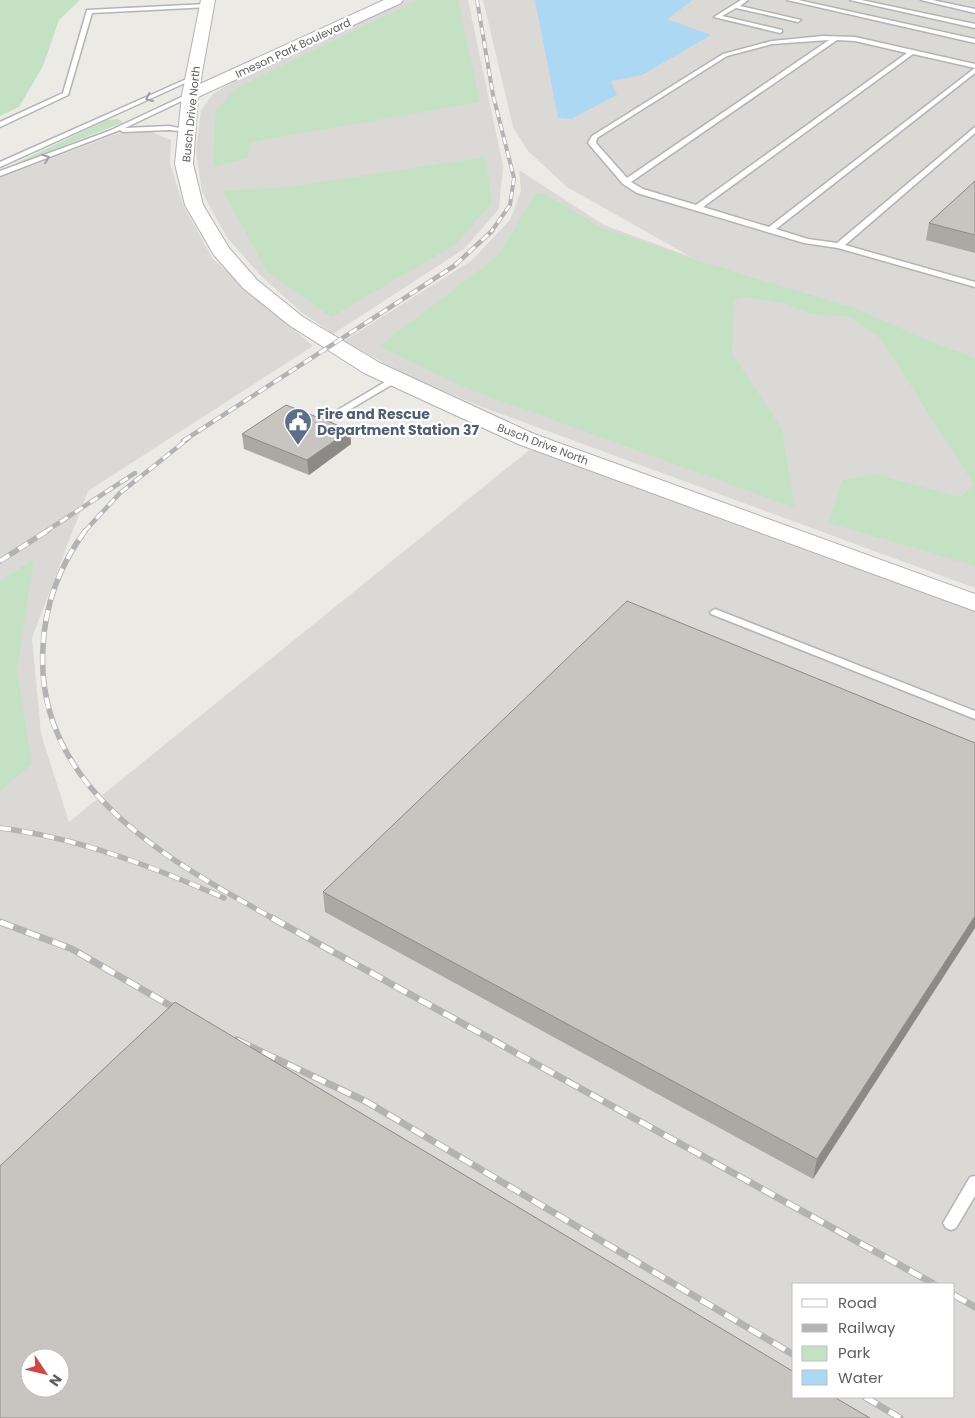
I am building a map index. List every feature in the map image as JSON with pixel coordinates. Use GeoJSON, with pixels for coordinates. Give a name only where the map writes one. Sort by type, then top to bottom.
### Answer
{"type":"FeatureCollection","features":[{"type":"Feature","properties":{"kind":"street","name":"Imeson Park Boulevard"},"geometry":{"type":"LineString","coordinates":[[192,86],[362,0]]}},
{"type":"Feature","properties":{"kind":"street","name":"Imeson Park Boulevard"},"geometry":{"type":"LineString","coordinates":[[192,86],[396,0]]}},
{"type":"Feature","properties":{"kind":"street","name":"Busch Drive North"},"geometry":{"type":"LineString","coordinates":[[207,3],[192,86],[184,164],[194,205],[222,251],[250,284],[296,321],[331,344],[396,380],[526,439],[975,603]]}},
{"type":"Feature","properties":{"kind":"lane"},"geometry":{"type":"LineString","coordinates":[[745,0],[717,17],[780,31]]}},
{"type":"Feature","properties":{"kind":"lane"},"geometry":{"type":"LineString","coordinates":[[790,0],[975,41]]}},
{"type":"Feature","properties":{"kind":"lane"},"geometry":{"type":"LineString","coordinates":[[853,0],[975,26]]}},
{"type":"Feature","properties":{"kind":"lane"},"geometry":{"type":"LineString","coordinates":[[924,0],[975,11]]}},
{"type":"Feature","properties":{"kind":"lane"},"geometry":{"type":"LineString","coordinates":[[956,0],[975,4]]}},
{"type":"Feature","properties":{"kind":"lane"},"geometry":{"type":"LineString","coordinates":[[899,24],[932,1]]}},
{"type":"Feature","properties":{"kind":"lane"},"geometry":{"type":"LineString","coordinates":[[0,125],[66,94],[88,11],[207,3]]}},
{"type":"Feature","properties":{"kind":"lane"},"geometry":{"type":"LineString","coordinates":[[734,6],[798,20]]}},
{"type":"Feature","properties":{"kind":"lane"},"geometry":{"type":"LineString","coordinates":[[626,182],[838,37]]}},
{"type":"Feature","properties":{"kind":"lane"},"geometry":{"type":"LineString","coordinates":[[975,66],[855,38],[838,37],[767,44],[739,49],[725,55],[594,137],[592,143],[626,182],[640,191],[808,241],[839,246],[975,285]]}},
{"type":"Feature","properties":{"kind":"lane"},"geometry":{"type":"LineString","coordinates":[[697,208],[912,52]]}},
{"type":"Feature","properties":{"kind":"lane"},"geometry":{"type":"LineString","coordinates":[[770,230],[975,70]]}},
{"type":"Feature","properties":{"kind":"lane"},"geometry":{"type":"LineString","coordinates":[[0,174],[111,132],[192,86]]}},
{"type":"Feature","properties":{"kind":"lane"},"geometry":{"type":"LineString","coordinates":[[0,165],[192,86]]}},
{"type":"Feature","properties":{"kind":"lane"},"geometry":{"type":"LineString","coordinates":[[111,132],[147,128],[187,131]]}},
{"type":"Feature","properties":{"kind":"lane"},"geometry":{"type":"LineString","coordinates":[[839,246],[975,129]]}},
{"type":"Feature","properties":{"kind":"lane"},"geometry":{"type":"LineString","coordinates":[[324,421],[396,380]]}},
{"type":"Feature","properties":{"kind":"lane"},"geometry":{"type":"LineString","coordinates":[[715,612],[975,715]]}},
{"type":"Feature","properties":{"kind":"lane"},"geometry":{"type":"LineString","coordinates":[[951,1223],[975,1182]]}},
{"type":"Feature","properties":{"kind":"shaded area"},"geometry":{"type":"Polygon","coordinates":[[[405,0],[468,0],[503,166],[499,209],[464,249],[333,334],[300,311],[260,275],[226,236],[202,192],[196,151],[201,110],[213,94],[232,82],[405,0]]]}},
{"type":"Feature","properties":{"kind":"shaded area"},"geometry":{"type":"Polygon","coordinates":[[[483,0],[975,0],[975,588],[477,405],[408,376],[344,341],[471,261],[510,220],[521,191],[519,170],[604,225],[691,257],[567,187],[528,151],[513,127],[483,0]]]}},
{"type":"Feature","properties":{"kind":"shaded area"},"geometry":{"type":"Polygon","coordinates":[[[149,131],[171,140],[170,163],[183,205],[213,259],[313,346],[88,491],[32,638],[41,734],[69,822],[533,447],[975,611],[975,1418],[0,1418],[0,178],[119,133],[149,131]]]}},
{"type":"Feature","properties":{"kind":"green space"},"geometry":{"type":"Polygon","coordinates":[[[0,0],[80,0],[59,20],[43,66],[19,107],[0,116],[0,0]]]}},
{"type":"Feature","properties":{"kind":"green space"},"geometry":{"type":"Polygon","coordinates":[[[418,0],[458,0],[480,102],[251,142],[248,158],[213,167],[215,111],[236,88],[418,0]]]}},
{"type":"Feature","properties":{"kind":"green space"},"geometry":{"type":"Polygon","coordinates":[[[118,119],[123,122],[4,169],[107,120],[118,119]]]}},
{"type":"Feature","properties":{"kind":"green space"},"geometry":{"type":"Polygon","coordinates":[[[485,157],[492,203],[455,245],[331,317],[268,273],[223,191],[288,187],[485,157]]]}},
{"type":"Feature","properties":{"kind":"green space"},"geometry":{"type":"Polygon","coordinates":[[[544,193],[600,227],[689,258],[858,309],[927,340],[975,358],[975,566],[828,523],[842,480],[875,474],[960,497],[974,485],[881,339],[850,317],[811,314],[782,303],[746,297],[734,300],[732,354],[782,429],[795,508],[463,387],[379,346],[498,256],[535,194],[544,193]]]}},
{"type":"Feature","properties":{"kind":"green space"},"geometry":{"type":"Polygon","coordinates":[[[34,559],[17,670],[32,764],[0,791],[0,581],[34,559]]]}},
{"type":"Feature","properties":{"kind":"water"},"geometry":{"type":"Polygon","coordinates":[[[535,0],[693,0],[667,19],[711,35],[642,75],[611,81],[617,95],[571,119],[558,118],[535,0]]]}},
{"type":"Feature","properties":{"kind":"building"},"geometry":{"type":"Polygon","coordinates":[[[975,181],[975,235],[929,223],[975,181]]]}},
{"type":"Feature","properties":{"kind":"building"},"geometry":{"type":"Polygon","coordinates":[[[286,405],[350,430],[307,460],[242,434],[286,405]]]}},
{"type":"Feature","properties":{"kind":"building"},"geometry":{"type":"Polygon","coordinates":[[[627,601],[975,743],[975,916],[817,1159],[323,892],[627,601]]]}},
{"type":"Feature","properties":{"kind":"building"},"geometry":{"type":"Polygon","coordinates":[[[175,1002],[792,1371],[792,1398],[836,1398],[870,1418],[0,1418],[0,1166],[175,1002]]]}},
{"type":"Feature","properties":{"kind":"railway"},"geometry":{"type":"LineString","coordinates":[[477,0],[493,95],[514,178],[510,205],[491,232]]}},
{"type":"Feature","properties":{"kind":"railway"},"geometry":{"type":"LineString","coordinates":[[183,441],[454,266],[491,232]]}},
{"type":"Feature","properties":{"kind":"railway"},"geometry":{"type":"LineString","coordinates":[[84,532],[120,493],[189,438]]}},
{"type":"Feature","properties":{"kind":"railway"},"geometry":{"type":"LineString","coordinates":[[45,532],[135,473]]}},
{"type":"Feature","properties":{"kind":"railway"},"geometry":{"type":"LineString","coordinates":[[0,561],[47,531]]}},
{"type":"Feature","properties":{"kind":"railway"},"geometry":{"type":"LineString","coordinates":[[85,531],[61,571],[51,600],[44,631],[46,697],[60,741],[84,779],[115,814],[152,844],[192,871],[274,919]]}},
{"type":"Feature","properties":{"kind":"railway"},"geometry":{"type":"LineString","coordinates":[[0,828],[86,846],[142,864],[224,898]]}},
{"type":"Feature","properties":{"kind":"railway"},"geometry":{"type":"LineString","coordinates":[[272,918],[932,1283]]}},
{"type":"Feature","properties":{"kind":"railway"},"geometry":{"type":"LineString","coordinates":[[0,922],[72,949],[183,1013]]}},
{"type":"Feature","properties":{"kind":"railway"},"geometry":{"type":"LineString","coordinates":[[237,1040],[367,1102],[792,1354]]}},
{"type":"Feature","properties":{"kind":"railway"},"geometry":{"type":"LineString","coordinates":[[955,1296],[975,1307]]}},
{"type":"Feature","properties":{"kind":"railway"},"geometry":{"type":"LineString","coordinates":[[867,1398],[900,1418]]}},
{"type":"Feature","properties":{"kind":"place","name":"Fire and Rescue Department Station 37"},"geometry":{"type":"Point","coordinates":[298,446]}}]}
